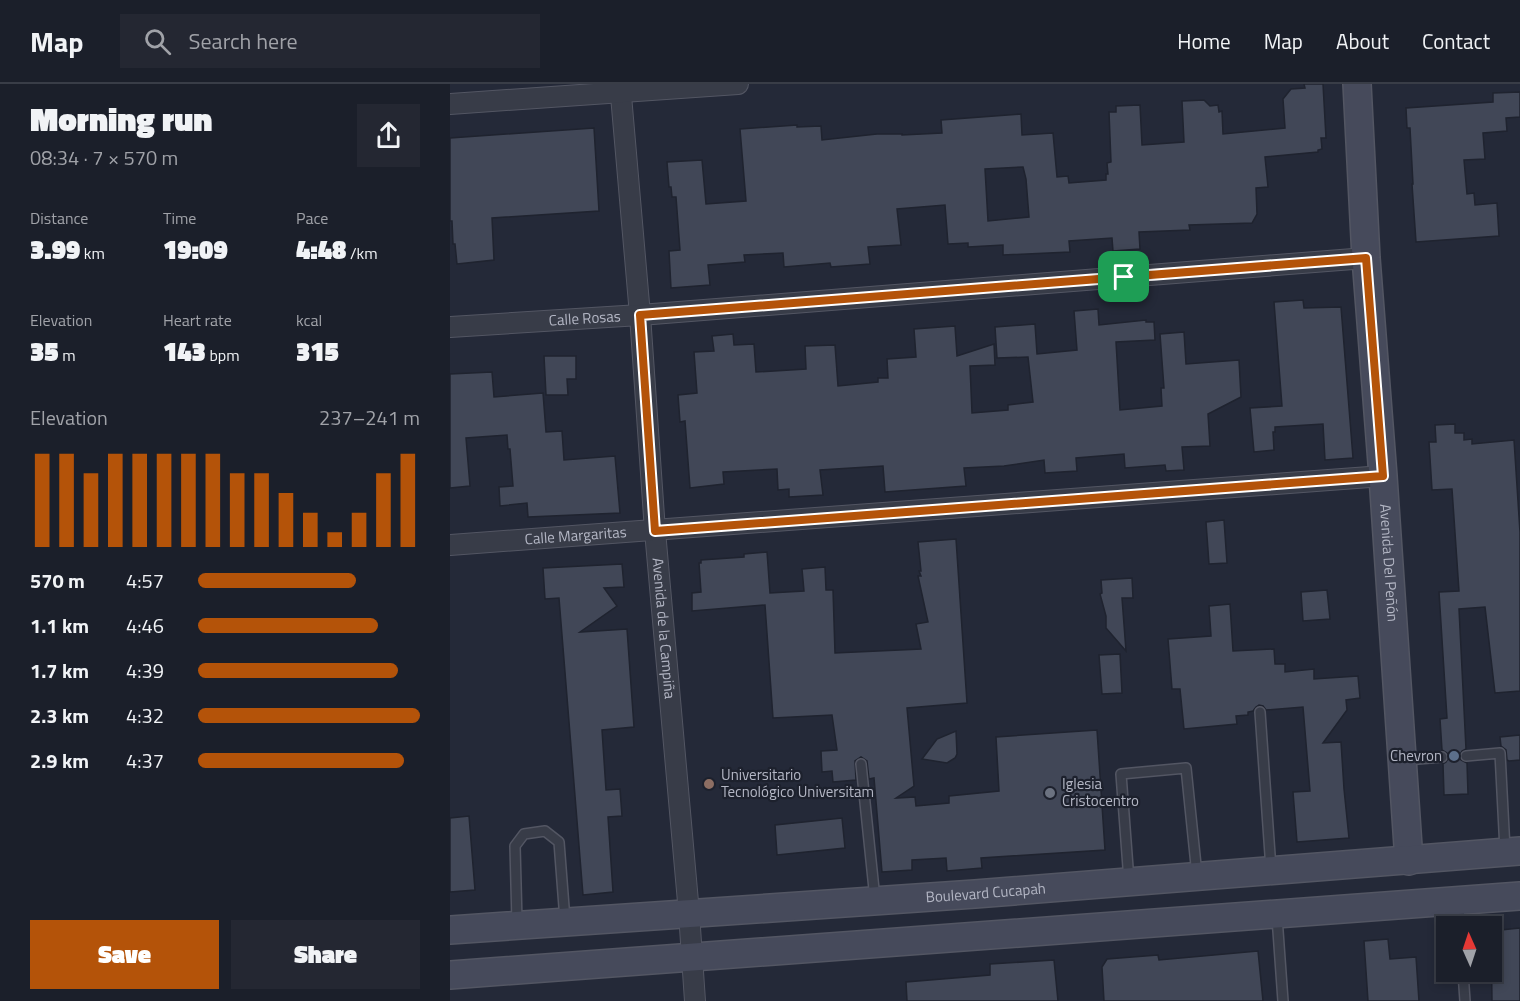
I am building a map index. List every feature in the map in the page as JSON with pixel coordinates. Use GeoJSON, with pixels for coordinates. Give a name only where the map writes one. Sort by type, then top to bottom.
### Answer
{"type":"FeatureCollection","features":[{"type":"Feature","properties":{"kind":"main road","name":"Avenida Del Peñón"},"geometry":{"type":"LineString","coordinates":[[1357,84],[1366,258],[1409,861]]}},
{"type":"Feature","properties":{"kind":"main road","name":"Boulevard Cucapah"},"geometry":{"type":"LineString","coordinates":[[450,930],[875,901],[1512,852]]}},
{"type":"Feature","properties":{"kind":"main road"},"geometry":{"type":"LineString","coordinates":[[450,975],[1277,914],[1459,914],[1520,896]]}},
{"type":"Feature","properties":{"kind":"street"},"geometry":{"type":"LineString","coordinates":[[450,104],[621,88],[738,84]]}},
{"type":"Feature","properties":{"kind":"street","name":"Avenida de la Campiña"},"geometry":{"type":"LineString","coordinates":[[621,88],[655,531],[695,1001]]}},
{"type":"Feature","properties":{"kind":"street","name":"Calle Rosas"},"geometry":{"type":"LineString","coordinates":[[450,327],[640,315],[1366,258]]}},
{"type":"Feature","properties":{"kind":"street","name":"Calle Margaritas"},"geometry":{"type":"LineString","coordinates":[[450,545],[1383,476]]}},
{"type":"Feature","properties":{"kind":"lane"},"geometry":{"type":"LineString","coordinates":[[1260,712],[1271,871]]}},
{"type":"Feature","properties":{"kind":"lane"},"geometry":{"type":"LineString","coordinates":[[1466,756],[1500,753],[1512,852]]}},
{"type":"Feature","properties":{"kind":"lane"},"geometry":{"type":"LineString","coordinates":[[1402,760],[1442,757]]}},
{"type":"Feature","properties":{"kind":"lane"},"geometry":{"type":"LineString","coordinates":[[861,764],[875,901]]}},
{"type":"Feature","properties":{"kind":"lane"},"geometry":{"type":"LineString","coordinates":[[1129,882],[1121,774],[1186,768],[1197,877]]}},
{"type":"Feature","properties":{"kind":"lane"},"geometry":{"type":"LineString","coordinates":[[518,925],[515,846],[524,834],[545,831],[559,842],[566,922]]}},
{"type":"Feature","properties":{"kind":"lane"},"geometry":{"type":"LineString","coordinates":[[1277,914],[1283,1001]]}},
{"type":"Feature","properties":{"kind":"lane"},"geometry":{"type":"LineString","coordinates":[[1464,982],[1465,1001]]}},
{"type":"Feature","properties":{"kind":"building"},"geometry":{"type":"Polygon","coordinates":[[[1304,84],[1323,84],[1326,138],[1321,138],[1322,149],[1318,152],[1265,157],[1268,187],[1256,188],[1257,214],[1252,223],[1189,225],[1190,230],[1139,232],[1140,249],[1113,251],[1112,238],[1069,241],[1070,252],[1003,255],[1003,245],[968,247],[968,243],[948,244],[945,205],[897,209],[901,245],[868,247],[870,264],[831,267],[830,263],[784,267],[783,253],[744,255],[745,262],[708,265],[710,285],[671,288],[669,251],[680,250],[676,197],[672,197],[671,187],[669,187],[667,162],[702,160],[706,204],[746,201],[740,129],[797,125],[797,127],[821,126],[822,140],[877,134],[942,133],[941,120],[1021,114],[1022,135],[1053,133],[1057,177],[1068,176],[1069,183],[1106,180],[1107,163],[1111,162],[1109,112],[1116,112],[1116,106],[1140,105],[1142,145],[1184,142],[1182,101],[1204,100],[1210,106],[1218,105],[1219,112],[1222,111],[1223,134],[1285,128],[1283,99],[1291,89],[1305,88],[1304,84]],[[1023,167],[985,169],[988,221],[1029,217],[1023,167]]]}},
{"type":"Feature","properties":{"kind":"building"},"geometry":{"type":"Polygon","coordinates":[[[1520,92],[1520,117],[1506,118],[1507,131],[1483,133],[1485,159],[1464,160],[1467,194],[1474,193],[1475,205],[1497,203],[1499,236],[1416,242],[1410,128],[1407,128],[1406,108],[1493,102],[1493,93],[1520,92]]]}},
{"type":"Feature","properties":{"kind":"building"},"geometry":{"type":"Polygon","coordinates":[[[594,128],[599,211],[492,218],[494,260],[457,264],[452,221],[450,221],[450,138],[594,128]]]}},
{"type":"Feature","properties":{"kind":"building"},"geometry":{"type":"Polygon","coordinates":[[[1303,300],[1304,308],[1341,307],[1353,458],[1325,460],[1323,424],[1275,427],[1274,450],[1254,452],[1250,408],[1282,406],[1274,302],[1303,300]]]}},
{"type":"Feature","properties":{"kind":"building"},"geometry":{"type":"Polygon","coordinates":[[[1098,309],[1099,325],[1146,320],[1146,322],[1154,322],[1155,340],[1116,342],[1120,410],[1162,406],[1161,388],[1164,388],[1160,334],[1184,332],[1186,364],[1239,360],[1241,397],[1208,414],[1210,446],[1182,447],[1184,470],[1166,471],[1165,465],[1125,468],[1124,454],[1076,458],[1077,471],[1045,473],[1044,460],[1004,466],[964,468],[966,486],[885,492],[883,466],[820,470],[823,495],[789,497],[789,489],[778,490],[777,469],[723,472],[724,484],[690,488],[685,421],[680,422],[678,395],[697,393],[694,352],[714,351],[712,336],[733,334],[734,345],[754,344],[756,372],[806,369],[805,346],[835,345],[838,386],[878,382],[878,378],[888,378],[887,359],[916,357],[914,329],[955,326],[957,356],[994,344],[995,365],[970,366],[972,413],[1008,410],[1008,405],[1033,402],[1028,357],[997,358],[995,327],[1035,324],[1037,354],[1077,350],[1074,311],[1098,309]]]}},
{"type":"Feature","properties":{"kind":"building"},"geometry":{"type":"Polygon","coordinates":[[[544,356],[576,356],[576,379],[567,379],[568,395],[546,395],[544,356]]]}},
{"type":"Feature","properties":{"kind":"building"},"geometry":{"type":"Polygon","coordinates":[[[492,372],[494,397],[543,393],[546,432],[562,431],[564,460],[615,456],[620,513],[528,517],[527,503],[500,506],[499,487],[513,486],[507,435],[466,438],[470,486],[450,488],[450,374],[492,372]]]}},
{"type":"Feature","properties":{"kind":"building"},"geometry":{"type":"Polygon","coordinates":[[[1455,424],[1455,433],[1464,433],[1464,440],[1472,439],[1472,444],[1514,440],[1520,532],[1520,691],[1495,693],[1485,607],[1459,609],[1466,749],[1459,756],[1467,763],[1468,794],[1444,795],[1443,764],[1449,757],[1442,750],[1440,719],[1447,718],[1439,592],[1459,591],[1452,489],[1432,490],[1429,442],[1436,442],[1435,425],[1455,424]]]}},
{"type":"Feature","properties":{"kind":"building"},"geometry":{"type":"Polygon","coordinates":[[[1224,520],[1227,563],[1209,564],[1206,522],[1224,520]]]}},
{"type":"Feature","properties":{"kind":"building"},"geometry":{"type":"Polygon","coordinates":[[[956,539],[967,703],[907,708],[914,786],[896,798],[915,797],[916,806],[949,803],[949,796],[999,791],[996,737],[1097,730],[1105,850],[981,858],[982,868],[947,871],[946,858],[912,860],[912,870],[882,872],[874,778],[869,779],[867,761],[861,757],[855,761],[856,780],[833,782],[832,771],[822,772],[821,751],[837,750],[832,715],[773,718],[765,605],[692,611],[692,593],[701,592],[699,563],[701,560],[744,557],[744,554],[767,552],[770,593],[804,591],[802,569],[825,567],[826,590],[833,590],[835,653],[921,649],[916,624],[928,622],[918,576],[921,576],[919,571],[921,571],[918,542],[956,539]]]}},
{"type":"Feature","properties":{"kind":"building"},"geometry":{"type":"Polygon","coordinates":[[[622,564],[624,587],[604,588],[617,606],[580,632],[627,629],[634,727],[602,730],[606,790],[620,789],[622,816],[608,817],[613,892],[583,895],[559,598],[545,599],[543,568],[622,564]]]}},
{"type":"Feature","properties":{"kind":"building"},"geometry":{"type":"Polygon","coordinates":[[[1132,578],[1133,598],[1122,598],[1126,651],[1106,628],[1106,616],[1100,594],[1102,593],[1101,580],[1132,578]]]}},
{"type":"Feature","properties":{"kind":"building"},"geometry":{"type":"Polygon","coordinates":[[[1327,590],[1330,619],[1303,621],[1301,592],[1327,590]]]}},
{"type":"Feature","properties":{"kind":"building"},"geometry":{"type":"Polygon","coordinates":[[[1230,604],[1233,651],[1274,649],[1275,664],[1285,664],[1285,672],[1314,669],[1314,679],[1358,676],[1360,698],[1346,700],[1347,710],[1323,743],[1341,742],[1349,838],[1297,842],[1293,792],[1310,791],[1303,707],[1266,710],[1259,705],[1253,711],[1248,712],[1248,715],[1236,716],[1237,724],[1184,729],[1180,689],[1172,689],[1168,639],[1211,636],[1209,606],[1230,604]]]}},
{"type":"Feature","properties":{"kind":"building"},"geometry":{"type":"Polygon","coordinates":[[[1120,654],[1122,693],[1102,694],[1099,655],[1120,654]]]}},
{"type":"Feature","properties":{"kind":"building"},"geometry":{"type":"Polygon","coordinates":[[[956,731],[957,754],[955,758],[947,763],[922,759],[937,739],[956,731]]]}},
{"type":"Feature","properties":{"kind":"building"},"geometry":{"type":"Polygon","coordinates":[[[1520,735],[1520,760],[1509,761],[1506,750],[1501,746],[1500,737],[1520,735]]]}},
{"type":"Feature","properties":{"kind":"building"},"geometry":{"type":"Polygon","coordinates":[[[469,816],[475,890],[450,892],[450,818],[469,816]]]}},
{"type":"Feature","properties":{"kind":"building"},"geometry":{"type":"Polygon","coordinates":[[[842,818],[845,848],[777,855],[775,825],[842,818]]]}},
{"type":"Feature","properties":{"kind":"building"},"geometry":{"type":"Polygon","coordinates":[[[1520,928],[1520,1001],[1492,1001],[1492,982],[1502,982],[1502,930],[1520,928]]]}},
{"type":"Feature","properties":{"kind":"building"},"geometry":{"type":"Polygon","coordinates":[[[1388,939],[1390,959],[1416,957],[1419,1001],[1368,1001],[1364,941],[1388,939]]]}},
{"type":"Feature","properties":{"kind":"building"},"geometry":{"type":"Polygon","coordinates":[[[1258,951],[1263,1001],[1104,1001],[1102,967],[1107,959],[1158,955],[1159,960],[1258,951]]]}},
{"type":"Feature","properties":{"kind":"building"},"geometry":{"type":"Polygon","coordinates":[[[1054,960],[1058,1001],[907,1001],[906,982],[990,975],[990,964],[1054,960]]]}},
{"type":"Feature","properties":{"kind":"place","name":"Chevron"},"geometry":{"type":"Point","coordinates":[1454,756]}},
{"type":"Feature","properties":{"kind":"place","name":"Universitario Tecnológico Universitam"},"geometry":{"type":"Point","coordinates":[709,784]}},
{"type":"Feature","properties":{"kind":"place","name":"Iglesia Cristocentro"},"geometry":{"type":"Point","coordinates":[1050,793]}},
{"type":"Feature","properties":{"kind":"route"},"geometry":{"type":"LineString","coordinates":[[1366,258],[1383,476],[655,531],[640,315],[1124,277],[1366,258]]}}]}
